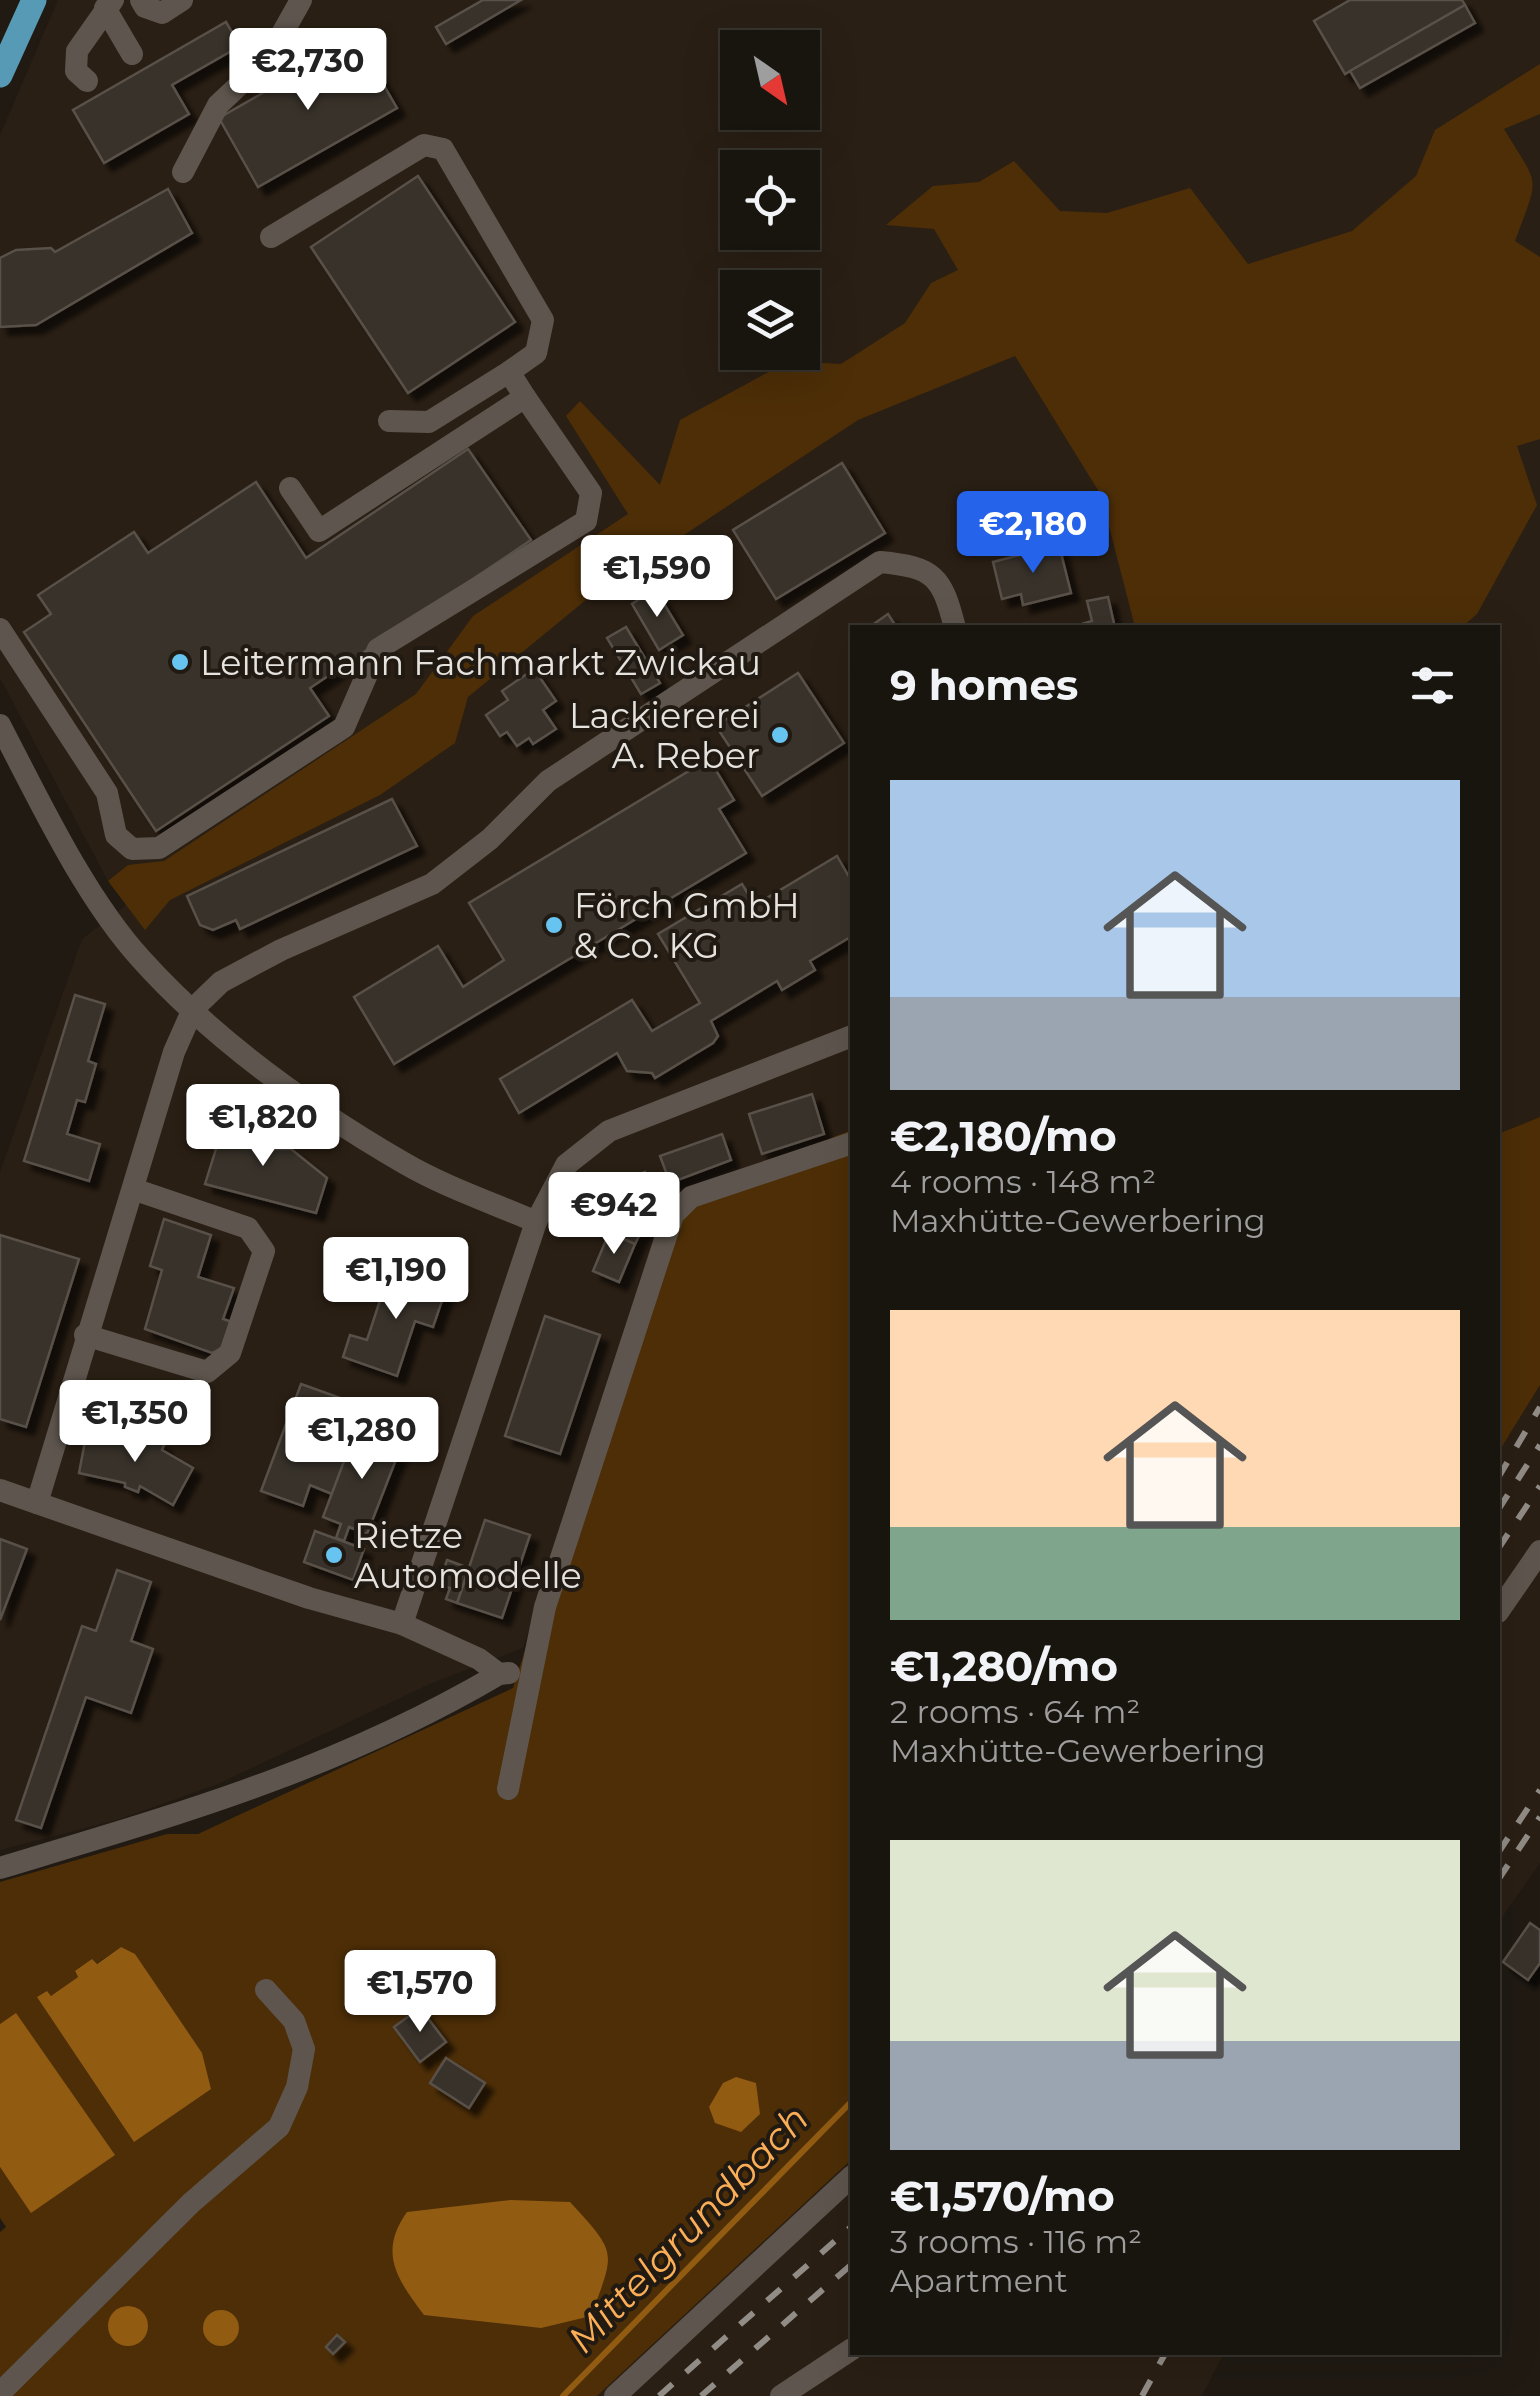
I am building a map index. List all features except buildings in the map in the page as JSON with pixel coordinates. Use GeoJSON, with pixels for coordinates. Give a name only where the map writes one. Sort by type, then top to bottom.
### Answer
{"type":"FeatureCollection","features":[{"type":"Feature","properties":{"kind":"main road"},"geometry":{"type":"LineString","coordinates":[[0,76],[34,0]]}},
{"type":"Feature","properties":{"kind":"street"},"geometry":{"type":"LineString","coordinates":[[141,0],[145,7],[162,13],[182,0]]}},
{"type":"Feature","properties":{"kind":"street"},"geometry":{"type":"LineString","coordinates":[[182,172],[218,105],[269,57],[293,22],[301,0]]}},
{"type":"Feature","properties":{"kind":"street"},"geometry":{"type":"LineString","coordinates":[[109,4],[132,54]]}},
{"type":"Feature","properties":{"kind":"street"},"geometry":{"type":"LineString","coordinates":[[87,81],[76,71],[77,52],[109,4]]}},
{"type":"Feature","properties":{"kind":"street"},"geometry":{"type":"LineString","coordinates":[[271,237],[424,145],[443,149],[543,320],[536,353],[509,372],[429,422],[389,421]]}},
{"type":"Feature","properties":{"kind":"street"},"geometry":{"type":"LineString","coordinates":[[0,628],[108,793],[116,835],[132,849],[159,848],[344,727],[378,648],[586,521],[591,493],[509,372]]}},
{"type":"Feature","properties":{"kind":"street"},"geometry":{"type":"LineString","coordinates":[[290,488],[319,530],[525,397]]}},
{"type":"Feature","properties":{"kind":"street"},"geometry":{"type":"LineString","coordinates":[[37,1504],[85,1335],[174,1052],[193,1009],[222,982],[281,950],[432,884],[490,838],[548,781],[880,562],[918,565],[945,586],[954,625]]}},
{"type":"Feature","properties":{"kind":"street"},"geometry":{"type":"LineString","coordinates":[[0,726],[96,896],[140,958],[193,1009],[277,1078],[406,1164],[536,1222]]}},
{"type":"Feature","properties":{"kind":"street"},"geometry":{"type":"LineString","coordinates":[[402,1624],[536,1222],[566,1165],[609,1130],[850,1037]]}},
{"type":"Feature","properties":{"kind":"street"},"geometry":{"type":"LineString","coordinates":[[508,1789],[545,1607],[673,1215],[691,1197],[850,1144]]}},
{"type":"Feature","properties":{"kind":"street"},"geometry":{"type":"LineString","coordinates":[[85,1335],[207,1372],[230,1353],[264,1251],[248,1228],[133,1189]]}},
{"type":"Feature","properties":{"kind":"street"},"geometry":{"type":"LineString","coordinates":[[0,1490],[309,1598],[402,1624],[479,1658],[499,1674]]}},
{"type":"Feature","properties":{"kind":"street"},"geometry":{"type":"LineString","coordinates":[[1500,1609],[1540,1551]]}},
{"type":"Feature","properties":{"kind":"street"},"geometry":{"type":"LineString","coordinates":[[0,1868],[271,1784],[347,1753],[499,1674],[532,1672]]}},
{"type":"Feature","properties":{"kind":"street"},"geometry":{"type":"LineString","coordinates":[[0,2393],[190,2202],[280,2127],[297,2086],[304,2049],[294,2020],[266,1990]]}},
{"type":"Feature","properties":{"kind":"street"},"geometry":{"type":"LineString","coordinates":[[615,2396],[850,2178]]}},
{"type":"Feature","properties":{"kind":"street"},"geometry":{"type":"LineString","coordinates":[[781,2396],[850,2350]]}},
{"type":"Feature","properties":{"kind":"shaded area"},"geometry":{"type":"Polygon","coordinates":[[[58,0],[1540,0],[1540,1117],[1500,1133],[1500,625],[850,625],[850,1131],[691,1189],[666,1209],[523,1648],[432,1683],[218,1784],[120,1819],[0,1850],[0,1172],[82,939],[126,905],[108,881],[0,678],[0,135],[58,0]]]}},
{"type":"Feature","properties":{"kind":"shaded area"},"geometry":{"type":"Polygon","coordinates":[[[1540,64],[1540,114],[1504,129],[1532,182],[1515,241],[1540,257],[1540,439],[1517,446],[1537,505],[1477,614],[1464,625],[1134,625],[1101,495],[1015,356],[858,420],[587,599],[468,697],[455,743],[380,795],[170,900],[145,930],[108,881],[128,865],[164,861],[416,694],[473,616],[628,514],[566,416],[580,401],[660,485],[680,420],[772,370],[820,370],[820,363],[841,364],[905,323],[931,283],[958,270],[934,229],[886,225],[933,186],[979,182],[1014,161],[1060,211],[1107,213],[1190,188],[1248,264],[1352,231],[1416,176],[1435,130],[1540,64]]]}},
{"type":"Feature","properties":{"kind":"shaded area"},"geometry":{"type":"Polygon","coordinates":[[[1540,1117],[1540,1385],[1500,1450],[1500,1133],[1540,1117]]]}},
{"type":"Feature","properties":{"kind":"shaded area"},"geometry":{"type":"Polygon","coordinates":[[[850,1131],[850,2161],[597,2396],[0,2396],[0,2232],[6,2227],[0,2218],[0,2167],[32,2212],[16,2014],[0,2024],[0,1882],[167,1834],[198,1834],[513,1688],[666,1209],[690,1189],[850,1131]],[[121,1947],[75,1972],[78,1977],[51,1997],[47,1991],[134,2141],[121,1947]],[[511,2200],[476,2205],[424,2315],[511,2200]]]}},
{"type":"Feature","properties":{"kind":"shaded area"},"geometry":{"type":"Polygon","coordinates":[[[1540,1385],[1540,1863],[1500,1920],[1500,1450],[1540,1385]]]}},
{"type":"Feature","properties":{"kind":"shaded area"},"geometry":{"type":"Polygon","coordinates":[[[121,1947],[135,1954],[202,2053],[211,2089],[134,2142],[37,1997],[47,1991],[51,1996],[78,1977],[75,1971],[92,1959],[97,1964],[121,1947]]]}},
{"type":"Feature","properties":{"kind":"shaded area"},"geometry":{"type":"Polygon","coordinates":[[[16,2013],[115,2155],[31,2213],[0,2167],[0,2024],[16,2013]]]}},
{"type":"Feature","properties":{"kind":"shaded area"},"geometry":{"type":"Polygon","coordinates":[[[736,2077],[756,2083],[760,2114],[741,2132],[715,2123],[709,2107],[723,2083],[736,2077]]]}},
{"type":"Feature","properties":{"kind":"shaded area"},"geometry":{"type":"Polygon","coordinates":[[[850,2161],[850,2355],[1223,2355],[1202,2396],[597,2396],[850,2161]]]}},
{"type":"Feature","properties":{"kind":"shaded area"},"geometry":{"type":"Polygon","coordinates":[[[511,2200],[570,2202],[597,2233],[608,2254],[608,2265],[591,2316],[541,2328],[424,2315],[394,2265],[394,2240],[407,2212],[511,2200]]]}},
{"type":"Feature","properties":{"kind":"shaded area"},"geometry":{"type":"Polygon","coordinates":[[[128,2306],[142,2312],[148,2326],[142,2340],[128,2346],[114,2340],[108,2326],[114,2312],[128,2306]]]}},
{"type":"Feature","properties":{"kind":"shaded area"},"geometry":{"type":"Polygon","coordinates":[[[221,2310],[233,2316],[239,2328],[233,2340],[221,2346],[209,2340],[203,2328],[209,2316],[221,2310]]]}},
{"type":"Feature","properties":{"kind":"waterway","name":"Mittelgrundbach"},"geometry":{"type":"LineString","coordinates":[[563,2396],[850,2103]]}},
{"type":"Feature","properties":{"kind":"railway"},"geometry":{"type":"LineString","coordinates":[[1500,1475],[1540,1407]]}},
{"type":"Feature","properties":{"kind":"railway"},"geometry":{"type":"LineString","coordinates":[[1500,1507],[1540,1445]]}},
{"type":"Feature","properties":{"kind":"railway"},"geometry":{"type":"LineString","coordinates":[[1500,1546],[1540,1486]]}},
{"type":"Feature","properties":{"kind":"railway"},"geometry":{"type":"LineString","coordinates":[[1500,1850],[1540,1790]]}},
{"type":"Feature","properties":{"kind":"railway"},"geometry":{"type":"LineString","coordinates":[[1500,1877],[1540,1817]]}},
{"type":"Feature","properties":{"kind":"railway"},"geometry":{"type":"LineString","coordinates":[[659,2396],[850,2228]]}},
{"type":"Feature","properties":{"kind":"railway"},"geometry":{"type":"LineString","coordinates":[[701,2396],[850,2266]]}},
{"type":"Feature","properties":{"kind":"railway"},"geometry":{"type":"LineString","coordinates":[[1142,2396],[1164,2355]]}},
{"type":"Feature","properties":{"kind":"place","name":"Leitermann Fachmarkt Zwickau"},"geometry":{"type":"Point","coordinates":[180,662]}},
{"type":"Feature","properties":{"kind":"place","name":"Lackiererei A. Reber"},"geometry":{"type":"Point","coordinates":[780,735]}},
{"type":"Feature","properties":{"kind":"place","name":"Förch GmbH & Co. KG"},"geometry":{"type":"Point","coordinates":[554,925]}},
{"type":"Feature","properties":{"kind":"place","name":"Rietze Automodelle"},"geometry":{"type":"Point","coordinates":[334,1555]}}]}
